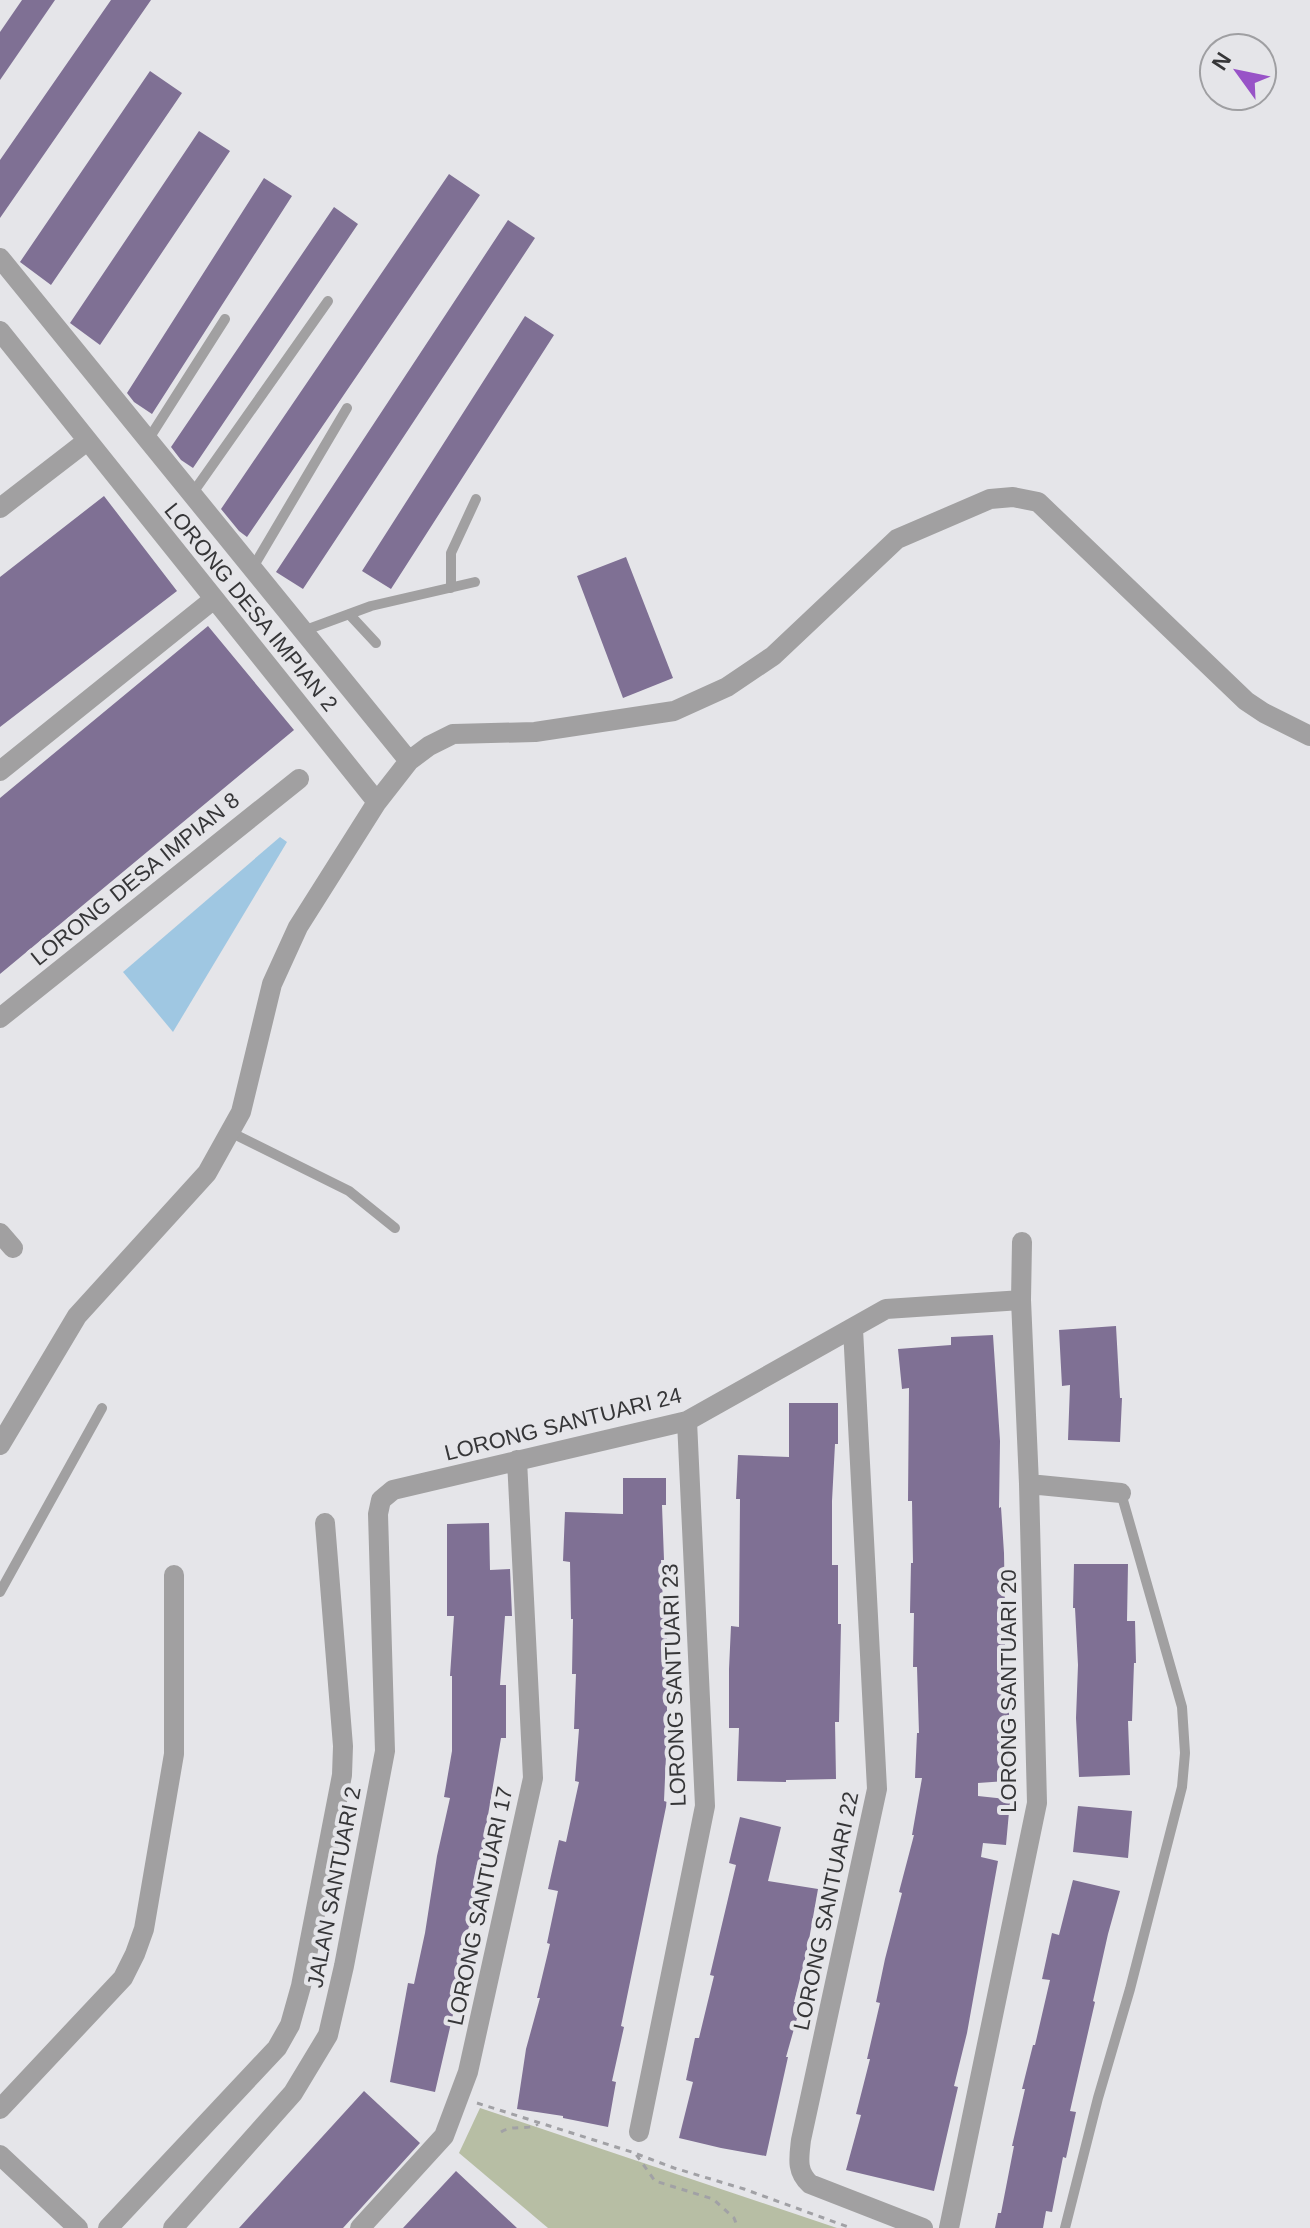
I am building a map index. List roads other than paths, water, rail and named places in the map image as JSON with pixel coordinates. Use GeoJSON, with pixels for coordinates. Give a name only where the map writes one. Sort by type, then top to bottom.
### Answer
{"type":"FeatureCollection","features":[{"type":"Feature","properties":{"kind":"street"},"geometry":{"type":"LineString","coordinates":[[0,258],[409,761]]}},
{"type":"Feature","properties":{"kind":"street","name":"LORONG DESA IMPIAN 2"},"geometry":{"type":"LineString","coordinates":[[0,331],[377,802]]}},
{"type":"Feature","properties":{"kind":"street"},"geometry":{"type":"LineString","coordinates":[[0,508],[87,441]]}},
{"type":"Feature","properties":{"kind":"street"},"geometry":{"type":"LineString","coordinates":[[0,1445],[77,1316],[207,1173],[241,1112],[272,984],[298,927],[377,802],[409,761],[429,746],[453,734],[535,732],[674,711],[727,687],[773,656],[897,539],[990,499],[1013,497],[1038,502],[1246,701],[1310,736]]}},
{"type":"Feature","properties":{"kind":"street"},"geometry":{"type":"LineString","coordinates":[[0,771],[214,599]]}},
{"type":"Feature","properties":{"kind":"street","name":"LORONG DESA IMPIAN 8"},"geometry":{"type":"LineString","coordinates":[[0,1018],[299,779]]}},
{"type":"Feature","properties":{"kind":"street","name":"LORONG SANTUARI 20"},"geometry":{"type":"LineString","coordinates":[[949,2228],[1037,1803],[1021,1300],[1022,1242]]}},
{"type":"Feature","properties":{"kind":"street","name":"LORONG SANTUARI 24"},"geometry":{"type":"LineString","coordinates":[[381,1500],[393,1490],[687,1421],[886,1309],[1021,1300]]}},
{"type":"Feature","properties":{"kind":"street","name":"LORONG SANTUARI 22"},"geometry":{"type":"LineString","coordinates":[[853,1329],[877,1789],[799,2158],[802,2176],[810,2184],[923,2228]]}},
{"type":"Feature","properties":{"kind":"street","name":"LORONG SANTUARI 23"},"geometry":{"type":"LineString","coordinates":[[637,2142],[705,1806],[687,1421]]}},
{"type":"Feature","properties":{"kind":"street","name":"LORONG SANTUARI 17"},"geometry":{"type":"LineString","coordinates":[[360,2228],[444,2136],[468,2072],[533,1778],[517,1460]]}},
{"type":"Feature","properties":{"kind":"street"},"geometry":{"type":"LineString","coordinates":[[1029,1484],[1121,1493]]}},
{"type":"Feature","properties":{"kind":"street","name":"JALAN SANTUARI 2"},"geometry":{"type":"LineString","coordinates":[[173,2228],[293,2093],[328,2035],[385,1751],[378,1514],[381,1500]]}},
{"type":"Feature","properties":{"kind":"street"},"geometry":{"type":"LineString","coordinates":[[108,2228],[277,2048],[290,2025],[301,1986],[342,1775],[343,1746],[325,1523]]}},
{"type":"Feature","properties":{"kind":"street"},"geometry":{"type":"LineString","coordinates":[[0,2109],[123,1978],[144,1929],[174,1754],[174,1575]]}},
{"type":"Feature","properties":{"kind":"street"},"geometry":{"type":"LineString","coordinates":[[0,2155],[78,2228]]}},
{"type":"Feature","properties":{"kind":"lane"},"geometry":{"type":"LineString","coordinates":[[192,494],[328,301]]}},
{"type":"Feature","properties":{"kind":"lane"},"geometry":{"type":"LineString","coordinates":[[148,440],[225,319]]}},
{"type":"Feature","properties":{"kind":"lane"},"geometry":{"type":"LineString","coordinates":[[252,569],[347,408]]}},
{"type":"Feature","properties":{"kind":"lane"},"geometry":{"type":"LineString","coordinates":[[451,588],[451,553],[476,499]]}},
{"type":"Feature","properties":{"kind":"lane"},"geometry":{"type":"LineString","coordinates":[[303,631],[371,606],[475,582]]}},
{"type":"Feature","properties":{"kind":"lane"},"geometry":{"type":"LineString","coordinates":[[349,614],[376,643]]}},
{"type":"Feature","properties":{"kind":"lane"},"geometry":{"type":"LineString","coordinates":[[230,1132],[349,1191],[395,1228]]}},
{"type":"Feature","properties":{"kind":"lane"},"geometry":{"type":"LineString","coordinates":[[0,1592],[102,1408]]}},
{"type":"Feature","properties":{"kind":"lane"},"geometry":{"type":"LineString","coordinates":[[1065,2228],[1178,1802],[1185,1753],[1182,1707],[1121,1493]]}},
{"type":"Feature","properties":{"kind":"water"},"geometry":{"type":"Polygon","coordinates":[[[280,837],[287,842],[173,1032],[123,972],[280,837]]]}}]}
